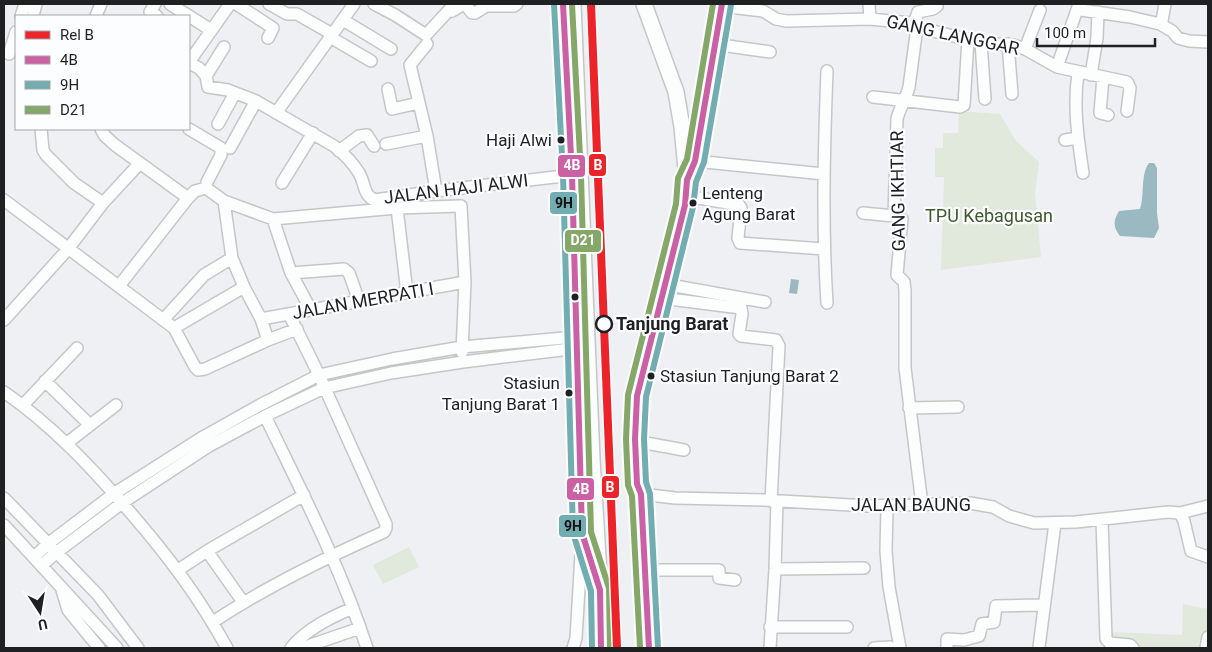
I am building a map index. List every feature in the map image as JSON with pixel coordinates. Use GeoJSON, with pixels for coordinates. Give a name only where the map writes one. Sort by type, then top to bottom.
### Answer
{"type":"FeatureCollection","features":[{"type":"Feature","properties":{"kind":"main road"},"geometry":{"type":"LineString","coordinates":[[563,4],[572,175],[576,339],[583,357],[592,458],[600,590],[601,648]]}},
{"type":"Feature","properties":{"kind":"main road"},"geometry":{"type":"LineString","coordinates":[[573,4],[583,357],[582,532],[600,590]]}},
{"type":"Feature","properties":{"kind":"main road"},"geometry":{"type":"LineString","coordinates":[[644,4],[676,92],[682,127],[687,180],[686,196],[637,396],[635,441],[649,648]]}},
{"type":"Feature","properties":{"kind":"main road"},"geometry":{"type":"LineString","coordinates":[[687,180],[695,161],[722,5]]}},
{"type":"Feature","properties":{"kind":"main road"},"geometry":{"type":"LineString","coordinates":[[639,489],[632,493],[639,648]]}},
{"type":"Feature","properties":{"kind":"street"},"geometry":{"type":"LineString","coordinates":[[155,4],[150,12],[155,15]]}},
{"type":"Feature","properties":{"kind":"street"},"geometry":{"type":"LineString","coordinates":[[163,15],[169,4],[187,15]]}},
{"type":"Feature","properties":{"kind":"street"},"geometry":{"type":"LineString","coordinates":[[190,59],[230,4]]}},
{"type":"Feature","properties":{"kind":"street"},"geometry":{"type":"LineString","coordinates":[[236,4],[273,28],[268,38]]}},
{"type":"Feature","properties":{"kind":"street"},"geometry":{"type":"LineString","coordinates":[[269,4],[287,14],[296,14],[371,61]]}},
{"type":"Feature","properties":{"kind":"street"},"geometry":{"type":"LineString","coordinates":[[276,113],[354,4]]}},
{"type":"Feature","properties":{"kind":"street"},"geometry":{"type":"LineString","coordinates":[[374,4],[426,35],[447,6],[452,11],[464,4],[472,13],[475,13],[486,6],[514,6],[517,4]]}},
{"type":"Feature","properties":{"kind":"street"},"geometry":{"type":"LineString","coordinates":[[869,4],[870,18]]}},
{"type":"Feature","properties":{"kind":"street"},"geometry":{"type":"LineString","coordinates":[[915,26],[918,12],[933,9],[937,6],[936,4]]}},
{"type":"Feature","properties":{"kind":"street"},"geometry":{"type":"LineString","coordinates":[[1079,4],[1081,10],[1100,9],[1130,16],[1160,24],[1172,31],[1178,38],[1189,41],[1208,42]]}},
{"type":"Feature","properties":{"kind":"street"},"geometry":{"type":"LineString","coordinates":[[1057,67],[1079,4]]}},
{"type":"Feature","properties":{"kind":"street"},"geometry":{"type":"LineString","coordinates":[[1130,16],[1131,4]]}},
{"type":"Feature","properties":{"kind":"street"},"geometry":{"type":"LineString","coordinates":[[1160,24],[1165,4]]}},
{"type":"Feature","properties":{"kind":"street","name":"GANG LANGGAR"},"geometry":{"type":"LineString","coordinates":[[722,5],[763,11],[781,20],[870,18],[915,26],[981,43],[1008,44],[1025,49],[1057,67],[1127,82],[1130,88],[1128,111]]}},
{"type":"Feature","properties":{"kind":"street"},"geometry":{"type":"LineString","coordinates":[[1100,9],[1097,38],[1097,76],[1100,114],[1108,115]]}},
{"type":"Feature","properties":{"kind":"street"},"geometry":{"type":"LineString","coordinates":[[1025,49],[1040,10]]}},
{"type":"Feature","properties":{"kind":"street"},"geometry":{"type":"LineString","coordinates":[[190,17],[212,30]]}},
{"type":"Feature","properties":{"kind":"street"},"geometry":{"type":"LineString","coordinates":[[343,20],[391,49]]}},
{"type":"Feature","properties":{"kind":"street","name":"GANG IKHTIAR"},"geometry":{"type":"LineString","coordinates":[[915,26],[909,87],[900,107],[898,119],[894,216],[902,219],[897,275],[904,282],[905,290],[905,368],[922,505]]}},
{"type":"Feature","properties":{"kind":"street"},"geometry":{"type":"LineString","coordinates":[[10,54],[15,36]]}},
{"type":"Feature","properties":{"kind":"street"},"geometry":{"type":"LineString","coordinates":[[873,97],[905,99],[960,107],[964,105],[968,39]]}},
{"type":"Feature","properties":{"kind":"street"},"geometry":{"type":"LineString","coordinates":[[981,43],[985,99]]}},
{"type":"Feature","properties":{"kind":"street"},"geometry":{"type":"LineString","coordinates":[[427,44],[410,65],[427,136],[436,191]]}},
{"type":"Feature","properties":{"kind":"street"},"geometry":{"type":"LineString","coordinates":[[714,44],[770,52]]}},
{"type":"Feature","properties":{"kind":"street"},"geometry":{"type":"LineString","coordinates":[[1008,44],[1012,94]]}},
{"type":"Feature","properties":{"kind":"street"},"geometry":{"type":"LineString","coordinates":[[206,76],[224,47]]}},
{"type":"Feature","properties":{"kind":"street","name":"JALAN HAJI ALWI"},"geometry":{"type":"LineString","coordinates":[[190,59],[206,76],[208,87],[235,93],[256,102],[313,133],[340,151],[359,173],[366,193],[370,198],[382,200],[436,191],[572,175]]}},
{"type":"Feature","properties":{"kind":"street"},"geometry":{"type":"LineString","coordinates":[[827,71],[824,174],[824,249],[827,304]]}},
{"type":"Feature","properties":{"kind":"street"},"geometry":{"type":"LineString","coordinates":[[1078,73],[1075,105],[1083,173]]}},
{"type":"Feature","properties":{"kind":"street"},"geometry":{"type":"LineString","coordinates":[[388,89],[392,109],[419,103]]}},
{"type":"Feature","properties":{"kind":"street"},"geometry":{"type":"LineString","coordinates":[[218,124],[235,93]]}},
{"type":"Feature","properties":{"kind":"street"},"geometry":{"type":"LineString","coordinates":[[230,148],[256,102]]}},
{"type":"Feature","properties":{"kind":"street"},"geometry":{"type":"LineString","coordinates":[[41,130],[43,150],[46,155],[74,183],[103,203]]}},
{"type":"Feature","properties":{"kind":"street"},"geometry":{"type":"LineString","coordinates":[[102,130],[115,145],[188,198]]}},
{"type":"Feature","properties":{"kind":"street"},"geometry":{"type":"LineString","coordinates":[[119,286],[188,198],[205,185],[221,156],[221,148],[190,130]]}},
{"type":"Feature","properties":{"kind":"street"},"geometry":{"type":"LineString","coordinates":[[282,183],[313,133]]}},
{"type":"Feature","properties":{"kind":"street"},"geometry":{"type":"LineString","coordinates":[[340,151],[362,135],[367,135],[374,146]]}},
{"type":"Feature","properties":{"kind":"street"},"geometry":{"type":"LineString","coordinates":[[386,144],[427,136]]}},
{"type":"Feature","properties":{"kind":"street"},"geometry":{"type":"LineString","coordinates":[[1065,140],[1078,138]]}},
{"type":"Feature","properties":{"kind":"street"},"geometry":{"type":"LineString","coordinates":[[695,161],[824,174]]}},
{"type":"Feature","properties":{"kind":"street"},"geometry":{"type":"LineString","coordinates":[[6,312],[68,249],[103,203],[140,163]]}},
{"type":"Feature","properties":{"kind":"street"},"geometry":{"type":"LineString","coordinates":[[205,185],[224,201],[273,219],[397,208],[461,206],[465,282],[463,362]]}},
{"type":"Feature","properties":{"kind":"street"},"geometry":{"type":"LineString","coordinates":[[686,196],[738,205],[741,208],[738,238],[740,243],[824,249]]}},
{"type":"Feature","properties":{"kind":"street"},"geometry":{"type":"LineString","coordinates":[[4,200],[174,328],[195,367],[200,370],[297,329]]}},
{"type":"Feature","properties":{"kind":"street"},"geometry":{"type":"LineString","coordinates":[[224,201],[232,258],[268,340]]}},
{"type":"Feature","properties":{"kind":"street"},"geometry":{"type":"LineString","coordinates":[[397,208],[407,293]]}},
{"type":"Feature","properties":{"kind":"street"},"geometry":{"type":"LineString","coordinates":[[863,213],[894,216]]}},
{"type":"Feature","properties":{"kind":"street"},"geometry":{"type":"LineString","coordinates":[[273,219],[290,273],[311,310]]}},
{"type":"Feature","properties":{"kind":"street"},"geometry":{"type":"LineString","coordinates":[[163,320],[204,275],[232,258]]}},
{"type":"Feature","properties":{"kind":"street"},"geometry":{"type":"LineString","coordinates":[[290,273],[344,269],[350,273],[359,301]]}},
{"type":"Feature","properties":{"kind":"street","name":"JALAN MERPATI I"},"geometry":{"type":"LineString","coordinates":[[260,319],[465,282]]}},
{"type":"Feature","properties":{"kind":"street"},"geometry":{"type":"LineString","coordinates":[[174,328],[244,287]]}},
{"type":"Feature","properties":{"kind":"street"},"geometry":{"type":"LineString","coordinates":[[663,291],[765,302]]}},
{"type":"Feature","properties":{"kind":"street"},"geometry":{"type":"LineString","coordinates":[[663,291],[741,308],[740,336],[776,340],[779,346],[774,501],[775,569],[770,648]]}},
{"type":"Feature","properties":{"kind":"street"},"geometry":{"type":"LineString","coordinates":[[213,622],[243,602],[330,555],[384,532],[386,526],[319,375],[289,314]]}},
{"type":"Feature","properties":{"kind":"street"},"geometry":{"type":"LineString","coordinates":[[34,557],[48,543],[115,493],[260,404],[319,375],[392,359],[462,347],[564,338],[576,339]]}},
{"type":"Feature","properties":{"kind":"street"},"geometry":{"type":"LineString","coordinates":[[23,405],[77,348]]}},
{"type":"Feature","properties":{"kind":"street"},"geometry":{"type":"LineString","coordinates":[[42,565],[122,503],[209,446],[264,416],[324,388],[372,377],[463,362],[570,349],[583,357]]}},
{"type":"Feature","properties":{"kind":"street"},"geometry":{"type":"LineString","coordinates":[[45,381],[90,425]]}},
{"type":"Feature","properties":{"kind":"street"},"geometry":{"type":"LineString","coordinates":[[4,392],[23,405],[67,443],[115,493],[178,570],[213,622],[227,648]]}},
{"type":"Feature","properties":{"kind":"street"},"geometry":{"type":"LineString","coordinates":[[67,443],[116,405]]}},
{"type":"Feature","properties":{"kind":"street"},"geometry":{"type":"LineString","coordinates":[[909,408],[958,407]]}},
{"type":"Feature","properties":{"kind":"street"},"geometry":{"type":"LineString","coordinates":[[264,416],[304,495],[353,608],[367,648]]}},
{"type":"Feature","properties":{"kind":"street"},"geometry":{"type":"LineString","coordinates":[[635,441],[684,450]]}},
{"type":"Feature","properties":{"kind":"street","name":"JALAN BAUNG"},"geometry":{"type":"LineString","coordinates":[[639,489],[701,499],[878,506],[970,503],[994,507],[1009,516],[1034,523],[1102,520],[1168,512],[1180,513],[1208,506]]}},
{"type":"Feature","properties":{"kind":"street"},"geometry":{"type":"LineString","coordinates":[[178,570],[304,495]]}},
{"type":"Feature","properties":{"kind":"street"},"geometry":{"type":"LineString","coordinates":[[4,498],[98,595],[138,648]]}},
{"type":"Feature","properties":{"kind":"street"},"geometry":{"type":"LineString","coordinates":[[874,648],[895,648],[878,506]]}},
{"type":"Feature","properties":{"kind":"street"},"geometry":{"type":"LineString","coordinates":[[1180,513],[1184,521],[1191,551],[1208,557]]}},
{"type":"Feature","properties":{"kind":"street"},"geometry":{"type":"LineString","coordinates":[[1102,520],[1106,639],[1110,644],[1130,645],[1133,648]]}},
{"type":"Feature","properties":{"kind":"street"},"geometry":{"type":"LineString","coordinates":[[1039,647],[1054,522]]}},
{"type":"Feature","properties":{"kind":"street"},"geometry":{"type":"LineString","coordinates":[[4,525],[117,648]]}},
{"type":"Feature","properties":{"kind":"street"},"geometry":{"type":"LineString","coordinates":[[573,648],[576,638],[582,532]]}},
{"type":"Feature","properties":{"kind":"street"},"geometry":{"type":"LineString","coordinates":[[207,551],[243,602]]}},
{"type":"Feature","properties":{"kind":"street"},"geometry":{"type":"LineString","coordinates":[[775,569],[864,568]]}},
{"type":"Feature","properties":{"kind":"street"},"geometry":{"type":"LineString","coordinates":[[645,570],[719,570],[719,578],[735,580]]}},
{"type":"Feature","properties":{"kind":"street"},"geometry":{"type":"LineString","coordinates":[[61,586],[68,610],[99,648]]}},
{"type":"Feature","properties":{"kind":"street"},"geometry":{"type":"LineString","coordinates":[[946,648],[947,639],[964,640],[979,636],[982,624],[994,622],[996,606],[1043,605]]}},
{"type":"Feature","properties":{"kind":"street"},"geometry":{"type":"LineString","coordinates":[[291,648],[313,630],[335,616],[353,608]]}},
{"type":"Feature","properties":{"kind":"street"},"geometry":{"type":"LineString","coordinates":[[770,628],[847,627]]}},
{"type":"Feature","properties":{"kind":"street"},"geometry":{"type":"LineString","coordinates":[[302,648],[360,628]]}},
{"type":"Feature","properties":{"kind":"street"},"geometry":{"type":"LineString","coordinates":[[1206,648],[1208,637]]}},
{"type":"Feature","properties":{"kind":"green space","name":"TPU Kebagusan"},"geometry":{"type":"Polygon","coordinates":[[[959,111],[1000,114],[1016,141],[1039,162],[1035,193],[1041,257],[941,270],[944,177],[935,177],[935,148],[943,148],[943,133],[958,133],[959,111]]]}},
{"type":"Feature","properties":{"kind":"green space"},"geometry":{"type":"Polygon","coordinates":[[[409,547],[419,567],[383,584],[373,565],[409,547]]]}},
{"type":"Feature","properties":{"kind":"green space"},"geometry":{"type":"Polygon","coordinates":[[[1183,604],[1208,609],[1207,648],[1124,648],[1110,645],[1109,632],[1182,635],[1183,604]]]}},
{"type":"Feature","properties":{"kind":"water"},"geometry":{"type":"Polygon","coordinates":[[[1149,163],[1154,163],[1157,168],[1159,228],[1154,238],[1120,236],[1115,227],[1116,218],[1119,211],[1140,209],[1144,173],[1149,163]]]}},
{"type":"Feature","properties":{"kind":"water"},"geometry":{"type":"Polygon","coordinates":[[[791,279],[799,280],[797,294],[789,293],[791,279]]]}},
{"type":"Feature","properties":{"kind":"rail line","name":"B"},"geometry":{"type":"LineString","coordinates":[[591,4],[617,648]]}},
{"type":"Feature","properties":{"kind":"transit line","name":"9H"},"geometry":{"type":"LineString","coordinates":[[554,4],[563,175],[573,533],[591,591],[592,648]]}},
{"type":"Feature","properties":{"kind":"transit line","name":"4B"},"geometry":{"type":"LineString","coordinates":[[563,4],[572,175],[582,533],[600,590],[601,648]]}},
{"type":"Feature","properties":{"kind":"transit line","name":"D21"},"geometry":{"type":"LineString","coordinates":[[572,4],[581,175],[591,532],[609,588],[610,648]]}},
{"type":"Feature","properties":{"kind":"transit line","name":"D21"},"geometry":{"type":"LineString","coordinates":[[640,648],[632,496],[628,485],[626,439],[628,395],[676,204],[678,178],[687,159],[713,4]]}},
{"type":"Feature","properties":{"kind":"transit line","name":"4B"},"geometry":{"type":"LineString","coordinates":[[649,648],[641,494],[637,484],[635,439],[637,396],[685,205],[687,180],[695,161],[722,4]]}},
{"type":"Feature","properties":{"kind":"transit line","name":"9H"},"geometry":{"type":"LineString","coordinates":[[658,648],[650,494],[646,482],[644,439],[646,397],[693,207],[696,182],[704,162],[731,5]]}},
{"type":"Feature","properties":{"kind":"place","name":"Haji Alwi"},"geometry":{"type":"Point","coordinates":[561,140]}},
{"type":"Feature","properties":{"kind":"place","name":"Lenteng Agung Barat"},"geometry":{"type":"Point","coordinates":[693,203]}},
{"type":"Feature","properties":{"kind":"place","name":"Tanjung Barat"},"geometry":{"type":"Point","coordinates":[604,324]}},
{"type":"Feature","properties":{"kind":"place","name":"Stasiun Tanjung Barat 2"},"geometry":{"type":"Point","coordinates":[651,376]}},
{"type":"Feature","properties":{"kind":"place","name":"Stasiun Tanjung Barat 1"},"geometry":{"type":"Point","coordinates":[569,393]}}]}
